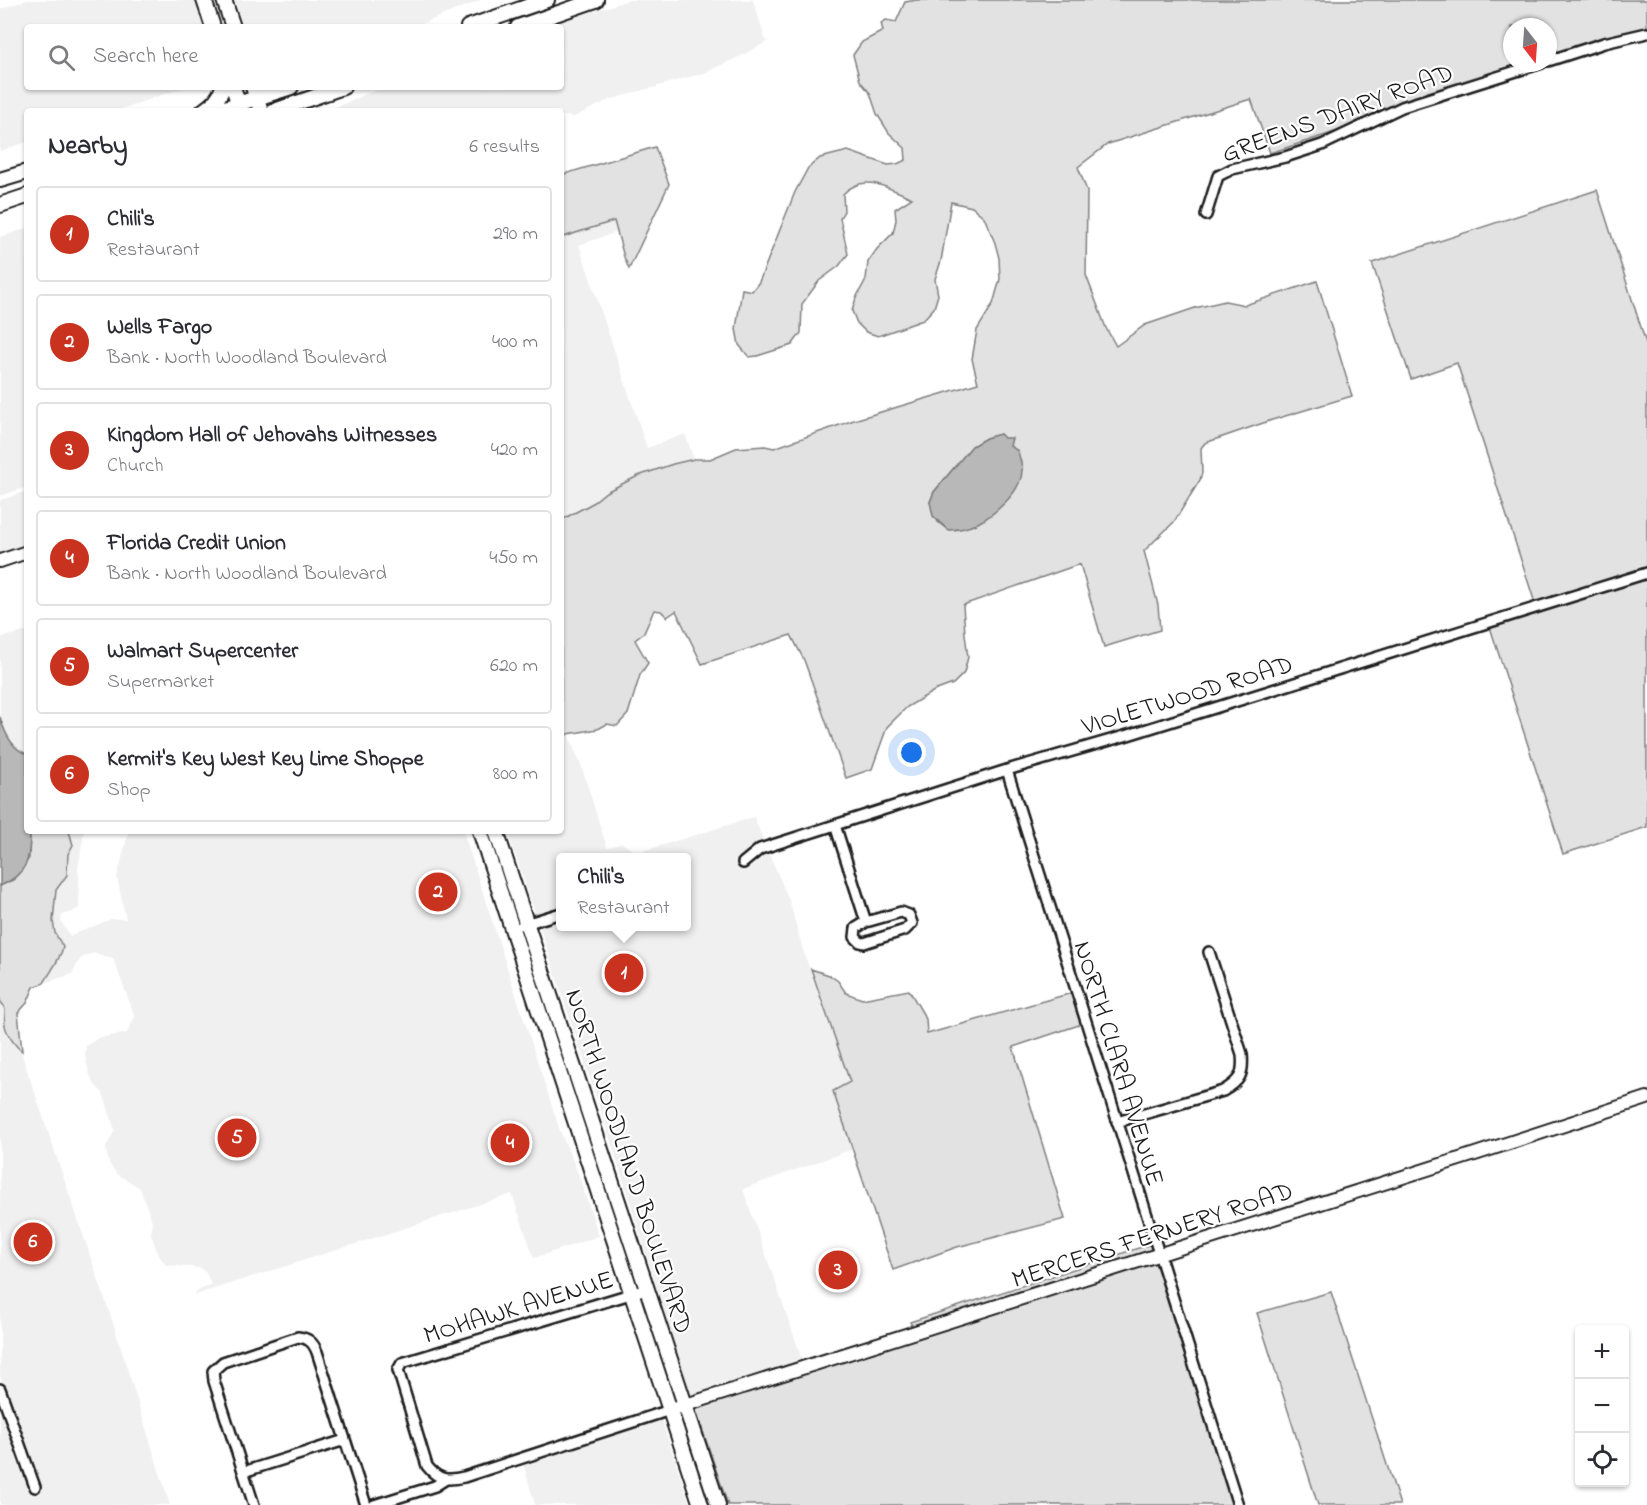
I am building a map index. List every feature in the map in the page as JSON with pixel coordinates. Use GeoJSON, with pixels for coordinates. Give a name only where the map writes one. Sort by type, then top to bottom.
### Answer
{"type":"FeatureCollection","features":[{"type":"Feature","properties":{"kind":"main road"},"geometry":{"type":"LineString","coordinates":[[204,0],[212,24]]}},
{"type":"Feature","properties":{"kind":"main road"},"geometry":{"type":"LineString","coordinates":[[224,0],[232,24]]}},
{"type":"Feature","properties":{"kind":"main road"},"geometry":{"type":"LineString","coordinates":[[486,24],[505,21],[547,0]]}},
{"type":"Feature","properties":{"kind":"main road"},"geometry":{"type":"LineString","coordinates":[[527,24],[596,0]]}},
{"type":"Feature","properties":{"kind":"main road"},"geometry":{"type":"LineString","coordinates":[[207,108],[216,102],[222,90]]}},
{"type":"Feature","properties":{"kind":"main road"},"geometry":{"type":"LineString","coordinates":[[234,90],[240,108],[282,90]]}},
{"type":"Feature","properties":{"kind":"main road"},"geometry":{"type":"LineString","coordinates":[[282,108],[332,90]]}},
{"type":"Feature","properties":{"kind":"main road"},"geometry":{"type":"LineString","coordinates":[[1,180],[24,172]]}},
{"type":"Feature","properties":{"kind":"main road"},"geometry":{"type":"LineString","coordinates":[[0,205],[24,197]]}},
{"type":"Feature","properties":{"kind":"main road","name":"NORTH WOODLAND BOULEVARD"},"geometry":{"type":"LineString","coordinates":[[481,834],[701,1505]]}},
{"type":"Feature","properties":{"kind":"main road","name":"NORTH WOODLAND BOULEVARD"},"geometry":{"type":"LineString","coordinates":[[497,834],[718,1505]]}},
{"type":"Feature","properties":{"kind":"street"},"geometry":{"type":"LineString","coordinates":[[1557,58],[1604,43],[1647,33]]}},
{"type":"Feature","properties":{"kind":"street","name":"GREENS DAIRY ROAD"},"geometry":{"type":"LineString","coordinates":[[1206,215],[1218,176],[1232,169],[1313,148],[1402,106],[1513,72]]}},
{"type":"Feature","properties":{"kind":"street"},"geometry":{"type":"LineString","coordinates":[[0,561],[24,553]]}},
{"type":"Feature","properties":{"kind":"street","name":"VIOLETWOOD ROAD"},"geometry":{"type":"LineString","coordinates":[[743,863],[760,849],[1007,770],[1128,735],[1647,573]]}},
{"type":"Feature","properties":{"kind":"street","name":"NORTH CLARA AVENUE"},"geometry":{"type":"LineString","coordinates":[[1007,770],[1238,1505]]}},
{"type":"Feature","properties":{"kind":"street"},"geometry":{"type":"LineString","coordinates":[[835,825],[866,922]]}},
{"type":"Feature","properties":{"kind":"street"},"geometry":{"type":"LineString","coordinates":[[901,912],[909,915],[912,923],[905,930],[864,943],[855,937],[856,928],[866,922],[901,912]]}},
{"type":"Feature","properties":{"kind":"street"},"geometry":{"type":"LineString","coordinates":[[512,928],[556,915]]}},
{"type":"Feature","properties":{"kind":"street"},"geometry":{"type":"LineString","coordinates":[[1117,1122],[1223,1091],[1241,1076],[1242,1054],[1209,952]]}},
{"type":"Feature","properties":{"kind":"street","name":"MERCERS FERNERY ROAD"},"geometry":{"type":"LineString","coordinates":[[670,1410],[1647,1098]]}},
{"type":"Feature","properties":{"kind":"street"},"geometry":{"type":"LineString","coordinates":[[593,1175],[608,1170]]}},
{"type":"Feature","properties":{"kind":"street","name":"MOHAWK AVENUE"},"geometry":{"type":"LineString","coordinates":[[446,1479],[434,1476],[427,1466],[398,1370],[402,1363],[647,1289]]}},
{"type":"Feature","properties":{"kind":"street"},"geometry":{"type":"LineString","coordinates":[[254,1505],[214,1381],[213,1371],[223,1362],[298,1337],[306,1338],[314,1345],[317,1352],[366,1505]]}},
{"type":"Feature","properties":{"kind":"street"},"geometry":{"type":"LineString","coordinates":[[0,1389],[35,1487]]}},
{"type":"Feature","properties":{"kind":"street"},"geometry":{"type":"LineString","coordinates":[[374,1505],[435,1486],[446,1479],[464,1477],[670,1410]]}},
{"type":"Feature","properties":{"kind":"street"},"geometry":{"type":"LineString","coordinates":[[243,1472],[345,1440]]}},
{"type":"Feature","properties":{"kind":"shaded area"},"geometry":{"type":"Polygon","coordinates":[[[27,0],[196,0],[204,24],[24,24],[24,90],[176,90],[125,108],[24,108],[24,143],[0,151],[0,9],[27,0]]]}},
{"type":"Feature","properties":{"kind":"shaded area"},"geometry":{"type":"Polygon","coordinates":[[[230,0],[481,0],[421,24],[238,24],[230,0]]]}},
{"type":"Feature","properties":{"kind":"shaded area"},"geometry":{"type":"Polygon","coordinates":[[[629,0],[753,0],[766,41],[770,40],[704,73],[609,100],[574,117],[564,116],[564,108],[333,108],[377,90],[564,90],[564,24],[554,24],[629,0]]]}},
{"type":"Feature","properties":{"kind":"shaded area"},"geometry":{"type":"Polygon","coordinates":[[[917,0],[1647,0],[1647,29],[1602,38],[1557,53],[1557,18],[1503,18],[1503,70],[1401,102],[1341,130],[1270,153],[1251,99],[1108,144],[1078,167],[1087,191],[1086,275],[1106,328],[1116,346],[1145,325],[1195,308],[1225,301],[1245,305],[1317,281],[1352,396],[1205,443],[1201,448],[1200,480],[1174,522],[1144,551],[1158,605],[1160,630],[1104,647],[1080,564],[963,605],[968,657],[964,673],[953,684],[934,691],[907,707],[887,727],[872,769],[846,778],[804,660],[791,635],[702,664],[676,611],[667,617],[661,611],[654,610],[644,633],[635,640],[648,663],[640,675],[628,714],[617,726],[607,724],[598,729],[564,736],[564,518],[591,504],[606,492],[638,476],[673,464],[694,459],[710,459],[736,448],[765,446],[774,448],[854,420],[978,383],[972,359],[977,330],[993,304],[1000,279],[999,258],[984,217],[972,207],[951,202],[941,261],[935,279],[938,295],[934,308],[923,320],[878,336],[866,332],[857,323],[852,311],[866,279],[868,262],[893,233],[896,220],[895,209],[912,198],[876,184],[859,184],[843,194],[844,211],[840,218],[848,254],[839,266],[819,281],[802,304],[801,333],[792,345],[749,357],[739,345],[736,329],[742,289],[752,291],[759,282],[795,192],[808,168],[820,158],[848,151],[888,165],[906,160],[905,148],[889,133],[877,114],[870,93],[860,81],[853,55],[862,42],[883,31],[881,23],[886,20],[896,22],[905,2],[917,0]],[[1000,434],[986,438],[972,446],[934,492],[930,502],[938,522],[948,530],[1022,470],[1017,451],[1010,447],[1000,434]]]}},
{"type":"Feature","properties":{"kind":"shaded area"},"geometry":{"type":"Polygon","coordinates":[[[655,147],[669,184],[629,269],[614,221],[564,237],[564,174],[655,147]]]}},
{"type":"Feature","properties":{"kind":"shaded area"},"geometry":{"type":"Polygon","coordinates":[[[1597,190],[1647,346],[1647,567],[1535,603],[1457,363],[1411,379],[1372,263],[1597,190]]]}},
{"type":"Feature","properties":{"kind":"shaded area"},"geometry":{"type":"Polygon","coordinates":[[[614,221],[617,232],[579,245],[647,448],[685,434],[694,459],[673,464],[625,482],[564,518],[564,237],[614,221]]]}},
{"type":"Feature","properties":{"kind":"shaded area"},"geometry":{"type":"Polygon","coordinates":[[[24,229],[24,488],[0,496],[0,237],[24,229]]]}},
{"type":"Feature","properties":{"kind":"shaded area"},"geometry":{"type":"Polygon","coordinates":[[[1000,434],[1004,438],[1012,438],[1010,446],[1018,451],[1022,469],[1018,486],[1006,502],[983,520],[966,528],[948,530],[933,516],[930,502],[934,492],[972,446],[986,438],[1000,434]]]}},
{"type":"Feature","properties":{"kind":"shaded area"},"geometry":{"type":"Polygon","coordinates":[[[24,492],[24,548],[0,556],[0,500],[24,492]]]}},
{"type":"Feature","properties":{"kind":"shaded area"},"geometry":{"type":"Polygon","coordinates":[[[1647,578],[1647,827],[1563,854],[1490,627],[1647,578]]]}},
{"type":"Feature","properties":{"kind":"shaded area"},"geometry":{"type":"Polygon","coordinates":[[[24,632],[24,753],[20,752],[5,734],[0,717],[0,638],[24,632]]]}},
{"type":"Feature","properties":{"kind":"shaded area"},"geometry":{"type":"Polygon","coordinates":[[[0,717],[12,744],[24,753],[24,834],[30,834],[28,858],[22,871],[0,886],[0,717]]]}},
{"type":"Feature","properties":{"kind":"shaded area"},"geometry":{"type":"Polygon","coordinates":[[[568,734],[582,768],[607,848],[622,843],[637,853],[556,853],[556,910],[536,916],[508,834],[564,834],[564,736],[568,734]]]}},
{"type":"Feature","properties":{"kind":"shaded area"},"geometry":{"type":"Polygon","coordinates":[[[754,817],[764,842],[737,862],[743,870],[762,853],[768,851],[789,900],[803,950],[850,1082],[833,1091],[853,1149],[743,1189],[802,1359],[692,1399],[615,1154],[539,925],[556,920],[556,931],[691,931],[691,853],[637,853],[754,817]]]}},
{"type":"Feature","properties":{"kind":"shaded area"},"geometry":{"type":"Polygon","coordinates":[[[30,834],[70,834],[73,845],[68,854],[67,875],[56,890],[53,921],[55,933],[63,947],[62,952],[44,983],[34,987],[27,1003],[18,1013],[22,1051],[7,1032],[5,1010],[0,1001],[0,886],[15,879],[29,858],[30,834]]]}},
{"type":"Feature","properties":{"kind":"shaded area"},"geometry":{"type":"Polygon","coordinates":[[[70,834],[84,834],[78,870],[79,908],[62,915],[61,921],[70,936],[111,919],[126,919],[117,878],[128,834],[464,834],[560,1131],[578,1173],[599,1236],[534,1258],[512,1194],[195,1295],[194,1293],[211,1284],[206,1273],[200,1268],[166,1265],[158,1254],[151,1234],[152,1221],[140,1188],[117,1174],[107,1156],[106,1147],[115,1130],[103,1093],[95,1085],[89,1073],[85,1056],[86,1046],[98,1038],[127,1033],[135,1017],[113,958],[94,953],[81,958],[72,974],[44,983],[61,956],[63,948],[55,933],[53,921],[56,890],[67,875],[68,854],[73,845],[70,834]]]}},
{"type":"Feature","properties":{"kind":"shaded area"},"geometry":{"type":"Polygon","coordinates":[[[811,969],[829,975],[838,981],[846,993],[862,999],[909,990],[926,1019],[927,1034],[1072,993],[1082,1024],[1013,1047],[1065,1219],[957,1247],[893,1270],[833,1091],[850,1082],[811,969]]]}},
{"type":"Feature","properties":{"kind":"shaded area"},"geometry":{"type":"Polygon","coordinates":[[[0,1001],[4,1005],[5,1025],[15,1046],[22,1051],[112,1320],[170,1505],[0,1505],[0,1401],[33,1492],[41,1489],[0,1376],[0,1001]]]}},
{"type":"Feature","properties":{"kind":"shaded area"},"geometry":{"type":"Polygon","coordinates":[[[1151,1244],[1153,1252],[913,1328],[910,1322],[1151,1244]]]}},
{"type":"Feature","properties":{"kind":"shaded area"},"geometry":{"type":"Polygon","coordinates":[[[1156,1261],[1234,1505],[728,1505],[695,1408],[1156,1261]]]}},
{"type":"Feature","properties":{"kind":"shaded area"},"geometry":{"type":"Polygon","coordinates":[[[1331,1292],[1400,1505],[1318,1505],[1257,1313],[1331,1292]]]}},
{"type":"Feature","properties":{"kind":"shaded area"},"geometry":{"type":"Polygon","coordinates":[[[661,1418],[690,1505],[535,1505],[523,1463],[661,1418]]]}},
{"type":"Feature","properties":{"kind":"place","name":"Wells Fargo"},"geometry":{"type":"Point","coordinates":[438,892]}},
{"type":"Feature","properties":{"kind":"place","name":"Chili's"},"geometry":{"type":"Point","coordinates":[624,973]}},
{"type":"Feature","properties":{"kind":"place","name":"Walmart Supercenter"},"geometry":{"type":"Point","coordinates":[237,1138]}},
{"type":"Feature","properties":{"kind":"place","name":"Florida Credit Union"},"geometry":{"type":"Point","coordinates":[510,1143]}},
{"type":"Feature","properties":{"kind":"place","name":"Kermit's Key West Key Lime Shoppe"},"geometry":{"type":"Point","coordinates":[33,1242]}},
{"type":"Feature","properties":{"kind":"place","name":"Kingdom Hall of Jehovahs Witnesses"},"geometry":{"type":"Point","coordinates":[838,1270]}}]}
